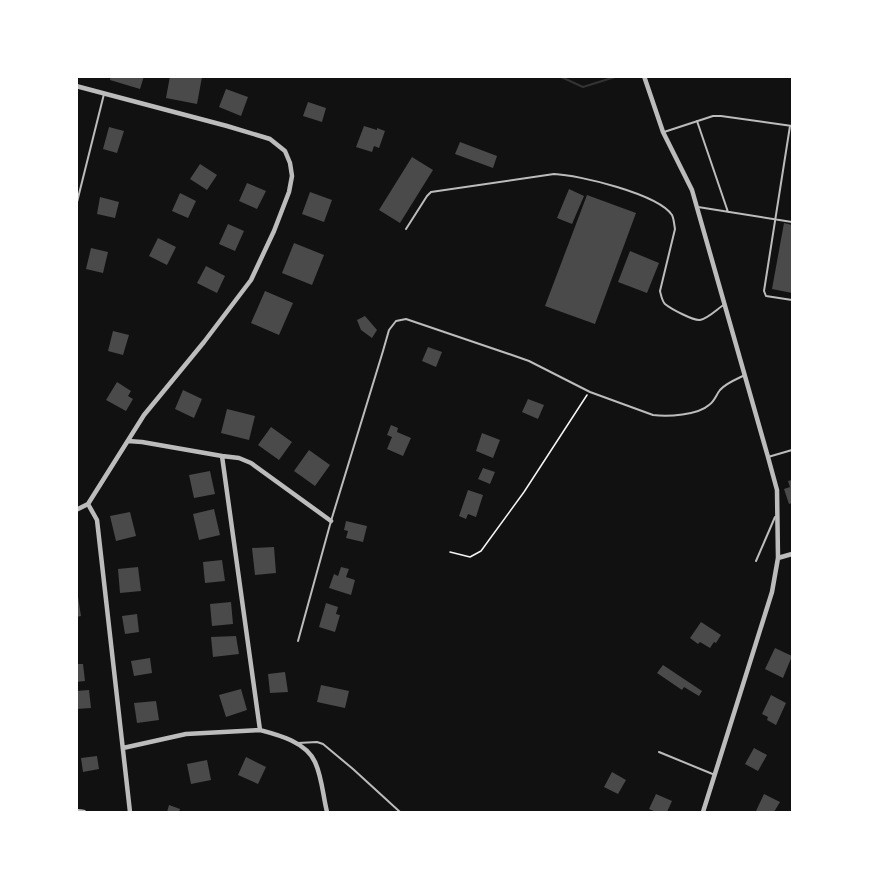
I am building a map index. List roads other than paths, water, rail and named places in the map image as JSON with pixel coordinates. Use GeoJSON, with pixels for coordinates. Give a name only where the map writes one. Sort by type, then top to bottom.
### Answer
{"type":"FeatureCollection","features":[{"type":"Feature","properties":{"kind":"street"},"geometry":{"type":"LineString","coordinates":[[644,79],[663,132],[692,190],[777,490],[778,558],[772,592],[703,813]]}},
{"type":"Feature","properties":{"kind":"street"},"geometry":{"type":"LineString","coordinates":[[76,86],[270,139],[285,151],[292,176],[290,192],[251,280],[144,415],[88,504],[76,510]]}},
{"type":"Feature","properties":{"kind":"street"},"geometry":{"type":"LineString","coordinates":[[128,441],[239,458],[251,463],[331,521]]}},
{"type":"Feature","properties":{"kind":"street"},"geometry":{"type":"LineString","coordinates":[[222,456],[260,730]]}},
{"type":"Feature","properties":{"kind":"street"},"geometry":{"type":"LineString","coordinates":[[88,504],[97,520],[130,813]]}},
{"type":"Feature","properties":{"kind":"street"},"geometry":{"type":"LineString","coordinates":[[778,558],[792,554]]}},
{"type":"Feature","properties":{"kind":"street"},"geometry":{"type":"LineString","coordinates":[[123,748],[186,734],[260,730],[271,733],[296,743],[308,752],[316,764],[327,813]]}},
{"type":"Feature","properties":{"kind":"street"},"geometry":{"type":"LineString","coordinates":[[76,811],[84,813]]}},
{"type":"Feature","properties":{"kind":"lane"},"geometry":{"type":"LineString","coordinates":[[76,206],[104,93]]}},
{"type":"Feature","properties":{"kind":"lane"},"geometry":{"type":"LineString","coordinates":[[663,132],[712,116],[791,126],[764,291],[766,296],[792,300]]}},
{"type":"Feature","properties":{"kind":"lane"},"geometry":{"type":"LineString","coordinates":[[697,121],[728,212]]}},
{"type":"Feature","properties":{"kind":"lane"},"geometry":{"type":"LineString","coordinates":[[406,229],[431,192],[567,174],[628,190],[662,206],[671,214],[675,229],[660,291],[666,304],[698,320],[725,304]]}},
{"type":"Feature","properties":{"kind":"lane"},"geometry":{"type":"LineString","coordinates":[[697,207],[792,222]]}},
{"type":"Feature","properties":{"kind":"lane"},"geometry":{"type":"LineString","coordinates":[[298,641],[331,521],[389,330],[396,321],[406,319],[529,361],[590,392],[653,415],[697,412],[708,407],[720,390],[745,375]]}},
{"type":"Feature","properties":{"kind":"lane"},"geometry":{"type":"LineString","coordinates":[[768,457],[792,450]]}},
{"type":"Feature","properties":{"kind":"lane"},"geometry":{"type":"LineString","coordinates":[[756,561],[777,512]]}},
{"type":"Feature","properties":{"kind":"lane"},"geometry":{"type":"LineString","coordinates":[[296,743],[323,744],[400,813]]}},
{"type":"Feature","properties":{"kind":"lane"},"geometry":{"type":"LineString","coordinates":[[659,752],[715,775]]}},
{"type":"Feature","properties":{"kind":"waterway"},"geometry":{"type":"LineString","coordinates":[[559,76],[583,87],[618,76]]}}]}
